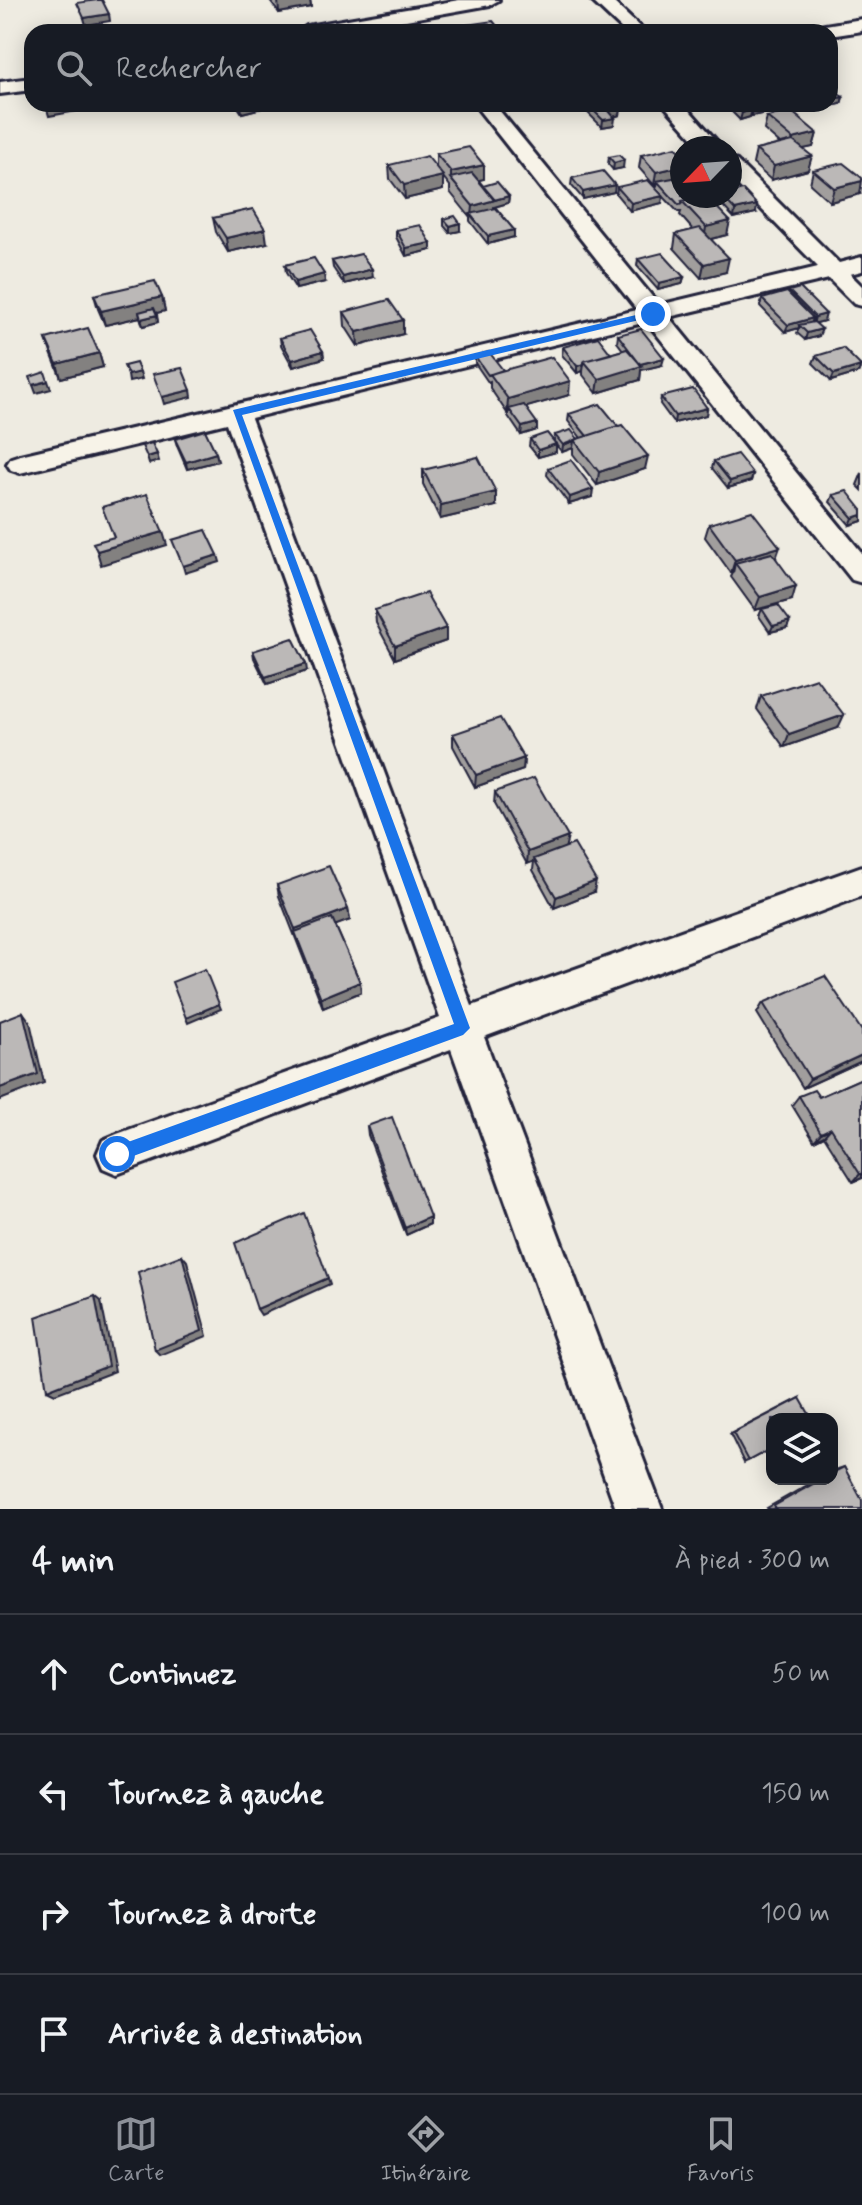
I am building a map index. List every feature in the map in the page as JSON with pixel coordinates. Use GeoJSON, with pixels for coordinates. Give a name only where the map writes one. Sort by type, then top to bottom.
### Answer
{"type":"FeatureCollection","features":[{"type":"Feature","properties":{"kind":"street"},"geometry":{"type":"LineString","coordinates":[[339,24],[406,7],[490,0]]}},
{"type":"Feature","properties":{"kind":"street"},"geometry":{"type":"LineString","coordinates":[[600,0],[627,24]]}},
{"type":"Feature","properties":{"kind":"street"},"geometry":{"type":"LineString","coordinates":[[406,7],[420,24]]}},
{"type":"Feature","properties":{"kind":"street"},"geometry":{"type":"LineString","coordinates":[[838,29],[862,25]]}},
{"type":"Feature","properties":{"kind":"street"},"geometry":{"type":"LineString","coordinates":[[0,88],[24,85]]}},
{"type":"Feature","properties":{"kind":"street"},"geometry":{"type":"LineString","coordinates":[[490,112],[862,573]]}},
{"type":"Feature","properties":{"kind":"street"},"geometry":{"type":"LineString","coordinates":[[680,112],[702,136]]}},
{"type":"Feature","properties":{"kind":"street"},"geometry":{"type":"LineString","coordinates":[[742,177],[862,299]]}},
{"type":"Feature","properties":{"kind":"street"},"geometry":{"type":"LineString","coordinates":[[20,464],[862,264]]}},
{"type":"Feature","properties":{"kind":"street"},"geometry":{"type":"LineString","coordinates":[[236,413],[639,1509]]}},
{"type":"Feature","properties":{"kind":"street"},"geometry":{"type":"LineString","coordinates":[[117,1154],[862,881]]}},
{"type":"Feature","properties":{"kind":"building"},"geometry":{"type":"Polygon","coordinates":[[[102,0],[109,14],[84,18],[77,3],[102,0]]]}},
{"type":"Feature","properties":{"kind":"building"},"geometry":{"type":"Polygon","coordinates":[[[595,112],[610,112],[615,118],[603,120],[595,112]]]}},
{"type":"Feature","properties":{"kind":"building"},"geometry":{"type":"Polygon","coordinates":[[[792,112],[817,133],[793,139],[767,117],[792,112]]]}},
{"type":"Feature","properties":{"kind":"building"},"geometry":{"type":"Polygon","coordinates":[[[793,141],[812,156],[774,166],[756,150],[793,141]]]}},
{"type":"Feature","properties":{"kind":"building"},"geometry":{"type":"Polygon","coordinates":[[[469,147],[484,165],[451,172],[436,154],[469,147]]]}},
{"type":"Feature","properties":{"kind":"building"},"geometry":{"type":"Polygon","coordinates":[[[670,148],[670,169],[656,172],[641,155],[670,148]]]}},
{"type":"Feature","properties":{"kind":"building"},"geometry":{"type":"Polygon","coordinates":[[[619,155],[624,160],[614,163],[609,157],[619,155]]]}},
{"type":"Feature","properties":{"kind":"building"},"geometry":{"type":"Polygon","coordinates":[[[427,156],[443,176],[404,185],[389,165],[427,156]]]}},
{"type":"Feature","properties":{"kind":"building"},"geometry":{"type":"Polygon","coordinates":[[[843,163],[862,181],[834,188],[813,170],[843,163]]]}},
{"type":"Feature","properties":{"kind":"building"},"geometry":{"type":"Polygon","coordinates":[[[603,171],[615,185],[583,192],[572,178],[603,171]]]}},
{"type":"Feature","properties":{"kind":"building"},"geometry":{"type":"Polygon","coordinates":[[[472,173],[495,200],[473,206],[450,178],[472,173]]]}},
{"type":"Feature","properties":{"kind":"building"},"geometry":{"type":"Polygon","coordinates":[[[670,179],[670,195],[657,181],[670,179]]]}},
{"type":"Feature","properties":{"kind":"building"},"geometry":{"type":"Polygon","coordinates":[[[648,180],[663,196],[631,203],[617,187],[648,180]]]}},
{"type":"Feature","properties":{"kind":"building"},"geometry":{"type":"Polygon","coordinates":[[[497,182],[509,196],[494,200],[483,186],[497,182]]]}},
{"type":"Feature","properties":{"kind":"building"},"geometry":{"type":"Polygon","coordinates":[[[742,190],[757,205],[735,210],[733,208],[742,208],[742,190]]]}},
{"type":"Feature","properties":{"kind":"building"},"geometry":{"type":"Polygon","coordinates":[[[496,208],[514,230],[488,236],[470,214],[496,208]]]}},
{"type":"Feature","properties":{"kind":"building"},"geometry":{"type":"Polygon","coordinates":[[[688,208],[718,208],[730,221],[706,227],[688,208]]]}},
{"type":"Feature","properties":{"kind":"building"},"geometry":{"type":"Polygon","coordinates":[[[253,209],[265,229],[226,238],[213,218],[253,209]]]}},
{"type":"Feature","properties":{"kind":"building"},"geometry":{"type":"Polygon","coordinates":[[[455,216],[460,223],[450,226],[444,219],[455,216]]]}},
{"type":"Feature","properties":{"kind":"building"},"geometry":{"type":"Polygon","coordinates":[[[420,225],[431,243],[406,248],[396,230],[420,225]]]}},
{"type":"Feature","properties":{"kind":"building"},"geometry":{"type":"Polygon","coordinates":[[[700,228],[729,258],[704,264],[676,234],[700,228]]]}},
{"type":"Feature","properties":{"kind":"building"},"geometry":{"type":"Polygon","coordinates":[[[662,253],[684,277],[659,283],[638,259],[662,253]]]}},
{"type":"Feature","properties":{"kind":"building"},"geometry":{"type":"Polygon","coordinates":[[[361,254],[372,269],[343,277],[332,261],[361,254]]]}},
{"type":"Feature","properties":{"kind":"building"},"geometry":{"type":"Polygon","coordinates":[[[314,258],[324,274],[295,282],[285,265],[314,258]]]}},
{"type":"Feature","properties":{"kind":"building"},"geometry":{"type":"Polygon","coordinates":[[[155,281],[162,297],[101,311],[94,295],[155,281]]]}},
{"type":"Feature","properties":{"kind":"building"},"geometry":{"type":"Polygon","coordinates":[[[800,288],[826,314],[815,317],[789,291],[800,288]]]}},
{"type":"Feature","properties":{"kind":"building"},"geometry":{"type":"Polygon","coordinates":[[[787,292],[813,318],[788,325],[762,299],[787,292]]]}},
{"type":"Feature","properties":{"kind":"building"},"geometry":{"type":"Polygon","coordinates":[[[389,300],[403,320],[357,332],[344,312],[389,300]]]}},
{"type":"Feature","properties":{"kind":"building"},"geometry":{"type":"Polygon","coordinates":[[[154,308],[157,315],[141,319],[139,312],[154,308]]]}},
{"type":"Feature","properties":{"kind":"building"},"geometry":{"type":"Polygon","coordinates":[[[814,322],[822,329],[807,333],[799,325],[814,322]]]}},
{"type":"Feature","properties":{"kind":"building"},"geometry":{"type":"Polygon","coordinates":[[[88,328],[99,353],[57,364],[46,339],[88,328]]]}},
{"type":"Feature","properties":{"kind":"building"},"geometry":{"type":"Polygon","coordinates":[[[641,329],[664,358],[640,364],[618,335],[641,329]]]}},
{"type":"Feature","properties":{"kind":"building"},"geometry":{"type":"Polygon","coordinates":[[[310,330],[323,351],[292,360],[280,338],[310,330]]]}},
{"type":"Feature","properties":{"kind":"building"},"geometry":{"type":"Polygon","coordinates":[[[598,337],[611,354],[577,366],[563,347],[598,337]]]}},
{"type":"Feature","properties":{"kind":"building"},"geometry":{"type":"Polygon","coordinates":[[[843,348],[861,366],[834,374],[816,356],[843,348]]]}},
{"type":"Feature","properties":{"kind":"building"},"geometry":{"type":"Polygon","coordinates":[[[627,349],[642,366],[599,379],[584,361],[627,349]]]}},
{"type":"Feature","properties":{"kind":"building"},"geometry":{"type":"Polygon","coordinates":[[[489,352],[503,370],[488,375],[475,356],[489,352]]]}},
{"type":"Feature","properties":{"kind":"building"},"geometry":{"type":"Polygon","coordinates":[[[552,357],[570,381],[508,399],[490,374],[552,357]]]}},
{"type":"Feature","properties":{"kind":"building"},"geometry":{"type":"Polygon","coordinates":[[[136,363],[140,372],[128,375],[124,366],[136,363]]]}},
{"type":"Feature","properties":{"kind":"building"},"geometry":{"type":"Polygon","coordinates":[[[182,368],[191,390],[162,397],[153,374],[182,368]]]}},
{"type":"Feature","properties":{"kind":"building"},"geometry":{"type":"Polygon","coordinates":[[[45,372],[48,381],[33,385],[30,377],[45,372]]]}},
{"type":"Feature","properties":{"kind":"building"},"geometry":{"type":"Polygon","coordinates":[[[693,389],[707,408],[675,416],[661,397],[693,389]]]}},
{"type":"Feature","properties":{"kind":"building"},"geometry":{"type":"Polygon","coordinates":[[[600,404],[618,426],[587,436],[569,414],[600,404]]]}},
{"type":"Feature","properties":{"kind":"building"},"geometry":{"type":"Polygon","coordinates":[[[524,405],[537,423],[522,427],[509,409],[524,405]]]}},
{"type":"Feature","properties":{"kind":"building"},"geometry":{"type":"Polygon","coordinates":[[[622,425],[648,456],[599,472],[574,440],[622,425]]]}},
{"type":"Feature","properties":{"kind":"building"},"geometry":{"type":"Polygon","coordinates":[[[205,430],[216,453],[186,462],[175,439],[205,430]]]}},
{"type":"Feature","properties":{"kind":"building"},"geometry":{"type":"Polygon","coordinates":[[[571,430],[578,439],[563,445],[555,435],[571,430]]]}},
{"type":"Feature","properties":{"kind":"building"},"geometry":{"type":"Polygon","coordinates":[[[547,433],[556,444],[538,450],[530,439],[547,433]]]}},
{"type":"Feature","properties":{"kind":"building"},"geometry":{"type":"Polygon","coordinates":[[[152,443],[157,454],[147,457],[142,446],[152,443]]]}},
{"type":"Feature","properties":{"kind":"building"},"geometry":{"type":"Polygon","coordinates":[[[737,454],[753,474],[730,481],[714,461],[737,454]]]}},
{"type":"Feature","properties":{"kind":"building"},"geometry":{"type":"Polygon","coordinates":[[[478,457],[496,492],[441,505],[423,470],[478,457]]]}},
{"type":"Feature","properties":{"kind":"building"},"geometry":{"type":"Polygon","coordinates":[[[571,460],[593,489],[570,497],[548,468],[571,460]]]}},
{"type":"Feature","properties":{"kind":"building"},"geometry":{"type":"Polygon","coordinates":[[[847,491],[862,510],[862,515],[853,518],[833,495],[847,491]]]}},
{"type":"Feature","properties":{"kind":"building"},"geometry":{"type":"Polygon","coordinates":[[[147,494],[163,532],[97,551],[93,543],[114,537],[102,507],[147,494]]]}},
{"type":"Feature","properties":{"kind":"building"},"geometry":{"type":"Polygon","coordinates":[[[752,511],[780,547],[735,560],[709,524],[752,511]]]}},
{"type":"Feature","properties":{"kind":"building"},"geometry":{"type":"Polygon","coordinates":[[[206,530],[218,555],[183,566],[172,540],[206,530]]]}},
{"type":"Feature","properties":{"kind":"building"},"geometry":{"type":"Polygon","coordinates":[[[772,553],[796,586],[760,597],[735,563],[772,553]]]}},
{"type":"Feature","properties":{"kind":"building"},"geometry":{"type":"Polygon","coordinates":[[[426,593],[446,628],[395,646],[375,610],[426,593]]]}},
{"type":"Feature","properties":{"kind":"building"},"geometry":{"type":"Polygon","coordinates":[[[778,605],[790,621],[773,626],[762,609],[778,605]]]}},
{"type":"Feature","properties":{"kind":"building"},"geometry":{"type":"Polygon","coordinates":[[[293,638],[306,664],[265,677],[253,651],[293,638]]]}},
{"type":"Feature","properties":{"kind":"building"},"geometry":{"type":"Polygon","coordinates":[[[816,678],[844,715],[789,734],[761,696],[816,678]]]}},
{"type":"Feature","properties":{"kind":"building"},"geometry":{"type":"Polygon","coordinates":[[[500,718],[524,758],[476,775],[453,734],[500,718]]]}},
{"type":"Feature","properties":{"kind":"building"},"geometry":{"type":"Polygon","coordinates":[[[534,778],[568,837],[528,852],[495,792],[534,778]]]}},
{"type":"Feature","properties":{"kind":"building"},"geometry":{"type":"Polygon","coordinates":[[[574,844],[596,881],[556,897],[534,859],[574,844]]]}},
{"type":"Feature","properties":{"kind":"building"},"geometry":{"type":"Polygon","coordinates":[[[329,866],[348,909],[295,929],[277,885],[329,866]]]}},
{"type":"Feature","properties":{"kind":"building"},"geometry":{"type":"Polygon","coordinates":[[[332,918],[360,982],[321,998],[295,932],[332,918]]]}},
{"type":"Feature","properties":{"kind":"building"},"geometry":{"type":"Polygon","coordinates":[[[205,969],[219,1004],[186,1018],[172,982],[205,969]]]}},
{"type":"Feature","properties":{"kind":"building"},"geometry":{"type":"Polygon","coordinates":[[[825,976],[862,1031],[862,1055],[810,1079],[763,1003],[825,976]]]}},
{"type":"Feature","properties":{"kind":"building"},"geometry":{"type":"Polygon","coordinates":[[[23,1012],[38,1074],[0,1088],[0,1021],[23,1012]]]}},
{"type":"Feature","properties":{"kind":"building"},"geometry":{"type":"Polygon","coordinates":[[[862,1078],[860,1174],[831,1128],[821,1133],[799,1096],[814,1090],[819,1097],[862,1078]]]}},
{"type":"Feature","properties":{"kind":"building"},"geometry":{"type":"Polygon","coordinates":[[[392,1117],[430,1217],[405,1228],[367,1126],[392,1117]]]}},
{"type":"Feature","properties":{"kind":"building"},"geometry":{"type":"Polygon","coordinates":[[[304,1213],[328,1278],[257,1309],[235,1243],[304,1213]]]}},
{"type":"Feature","properties":{"kind":"building"},"geometry":{"type":"Polygon","coordinates":[[[182,1255],[202,1331],[155,1350],[138,1272],[182,1255]]]}},
{"type":"Feature","properties":{"kind":"building"},"geometry":{"type":"Polygon","coordinates":[[[95,1296],[108,1366],[47,1390],[36,1317],[95,1296]]]}},
{"type":"Feature","properties":{"kind":"building"},"geometry":{"type":"Polygon","coordinates":[[[800,1398],[809,1413],[771,1413],[800,1398]]]}},
{"type":"Feature","properties":{"kind":"building"},"geometry":{"type":"Polygon","coordinates":[[[766,1416],[766,1451],[748,1461],[733,1433],[766,1416]]]}},
{"type":"Feature","properties":{"kind":"building"},"geometry":{"type":"Polygon","coordinates":[[[844,1467],[862,1500],[862,1509],[776,1509],[774,1506],[811,1485],[838,1485],[838,1470],[844,1467]]]}},
{"type":"Feature","properties":{"kind":"route"},"geometry":{"type":"LineString","coordinates":[[117,1154],[463,1028],[236,413],[653,314]]}}]}
